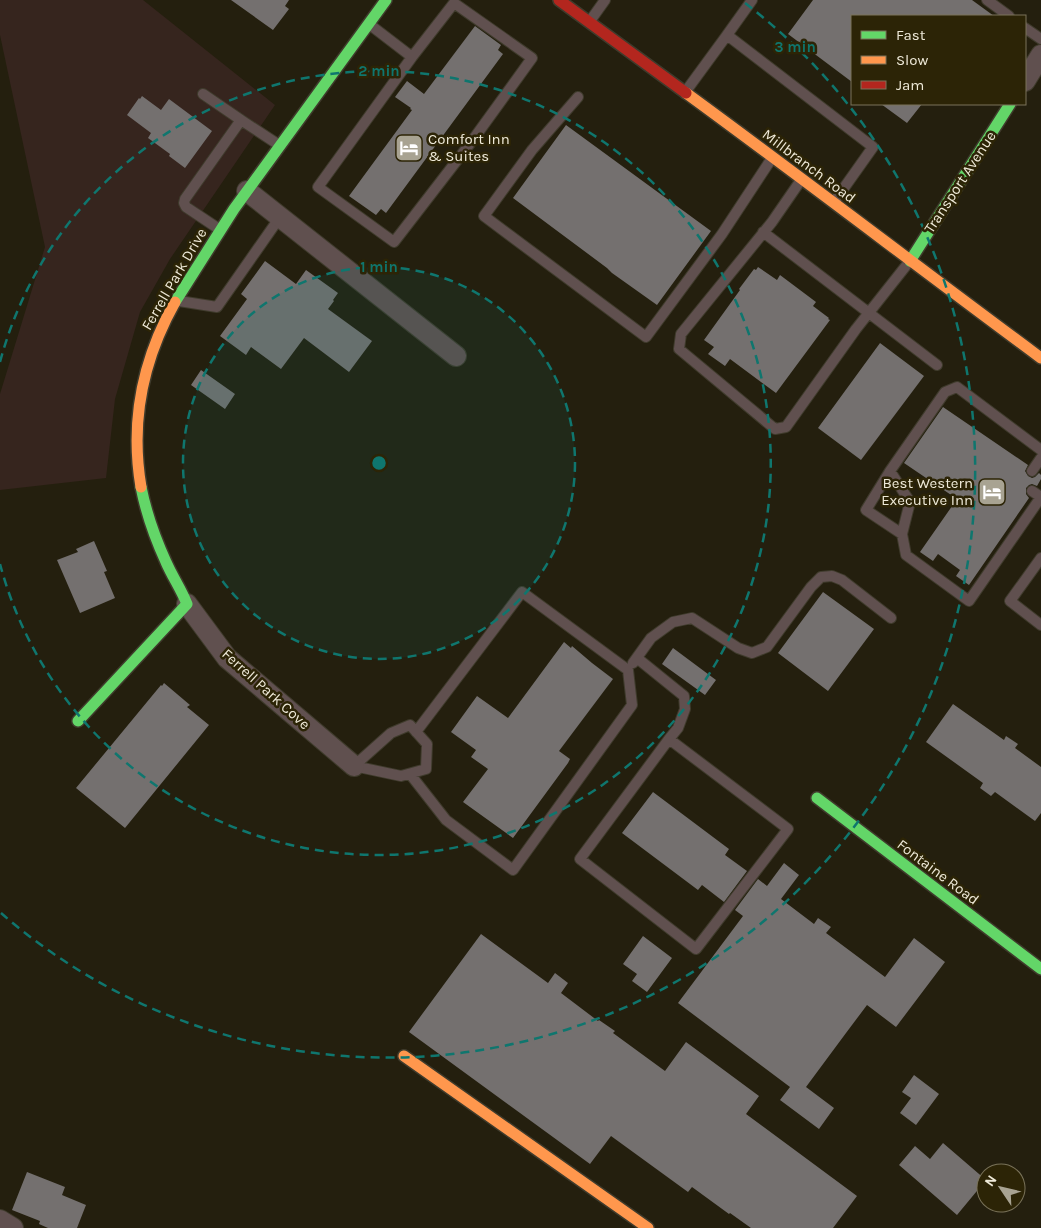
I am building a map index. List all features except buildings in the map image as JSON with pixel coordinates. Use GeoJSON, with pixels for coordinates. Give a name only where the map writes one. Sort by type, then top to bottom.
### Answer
{"type":"FeatureCollection","features":[{"type":"Feature","properties":{"kind":"street","name":"Ferrell Park Drive"},"geometry":{"type":"LineString","coordinates":[[187,604],[179,585],[166,563],[144,503],[138,459],[138,417],[144,374],[152,349],[160,329],[220,229],[386,0]]}},
{"type":"Feature","properties":{"kind":"street","name":"Millbranch Road"},"geometry":{"type":"LineString","coordinates":[[559,0],[802,178],[1041,358]]}},
{"type":"Feature","properties":{"kind":"street"},"geometry":{"type":"LineString","coordinates":[[1026,79],[1041,55]]}},
{"type":"Feature","properties":{"kind":"street","name":"Transport Avenue"},"geometry":{"type":"LineString","coordinates":[[910,261],[1009,105]]}},
{"type":"Feature","properties":{"kind":"street"},"geometry":{"type":"LineString","coordinates":[[247,190],[456,356]]}},
{"type":"Feature","properties":{"kind":"street"},"geometry":{"type":"LineString","coordinates":[[78,721],[187,604]]}},
{"type":"Feature","properties":{"kind":"street","name":"Ferrell Park Cove"},"geometry":{"type":"LineString","coordinates":[[187,604],[227,658],[354,766]]}},
{"type":"Feature","properties":{"kind":"street","name":"Fontaine Road"},"geometry":{"type":"LineString","coordinates":[[816,798],[1041,969]]}},
{"type":"Feature","properties":{"kind":"street"},"geometry":{"type":"LineString","coordinates":[[404,1056],[648,1228]]}},
{"type":"Feature","properties":{"kind":"street"},"geometry":{"type":"LineString","coordinates":[[0,1220],[13,1228]]}},
{"type":"Feature","properties":{"kind":"lane"},"geometry":{"type":"LineString","coordinates":[[589,22],[605,0]]}},
{"type":"Feature","properties":{"kind":"lane"},"geometry":{"type":"LineString","coordinates":[[684,92],[752,0]]}},
{"type":"Feature","properties":{"kind":"lane"},"geometry":{"type":"LineString","coordinates":[[987,0],[1008,15]]}},
{"type":"Feature","properties":{"kind":"lane"},"geometry":{"type":"LineString","coordinates":[[454,3],[532,58],[472,141],[394,242],[318,187],[412,57],[454,3]]}},
{"type":"Feature","properties":{"kind":"lane"},"geometry":{"type":"LineString","coordinates":[[369,23],[412,57]]}},
{"type":"Feature","properties":{"kind":"lane"},"geometry":{"type":"LineString","coordinates":[[1026,29],[1041,39]]}},
{"type":"Feature","properties":{"kind":"lane"},"geometry":{"type":"LineString","coordinates":[[727,35],[873,147],[834,203]]}},
{"type":"Feature","properties":{"kind":"lane"},"geometry":{"type":"LineString","coordinates":[[203,94],[280,146]]}},
{"type":"Feature","properties":{"kind":"lane"},"geometry":{"type":"LineString","coordinates":[[578,97],[532,150],[484,216],[646,337],[722,234],[772,157]]}},
{"type":"Feature","properties":{"kind":"lane"},"geometry":{"type":"LineString","coordinates":[[220,229],[186,207],[184,203],[242,120]]}},
{"type":"Feature","properties":{"kind":"lane"},"geometry":{"type":"LineString","coordinates":[[802,178],[772,222],[681,334],[679,349],[774,429],[786,428],[869,312],[910,261]]}},
{"type":"Feature","properties":{"kind":"lane"},"geometry":{"type":"LineString","coordinates":[[176,301],[217,307],[280,217]]}},
{"type":"Feature","properties":{"kind":"lane"},"geometry":{"type":"LineString","coordinates":[[763,232],[937,364]]}},
{"type":"Feature","properties":{"kind":"lane"},"geometry":{"type":"LineString","coordinates":[[902,534],[866,510],[890,471],[945,392],[957,387],[1041,450]]}},
{"type":"Feature","properties":{"kind":"lane"},"geometry":{"type":"LineString","coordinates":[[1032,471],[1041,458]]}},
{"type":"Feature","properties":{"kind":"lane"},"geometry":{"type":"LineString","coordinates":[[890,471],[910,502],[902,534],[906,555],[969,601],[1038,495]]}},
{"type":"Feature","properties":{"kind":"lane"},"geometry":{"type":"LineString","coordinates":[[1041,558],[1010,601],[1041,625]]}},
{"type":"Feature","properties":{"kind":"lane"},"geometry":{"type":"LineString","coordinates":[[410,774],[446,820],[513,870],[632,705],[628,670],[651,638],[673,622],[692,618],[738,648],[752,653],[767,647],[811,587],[821,577],[832,576],[842,580],[891,618]]}},
{"type":"Feature","properties":{"kind":"lane"},"geometry":{"type":"LineString","coordinates":[[416,732],[522,592],[628,670]]}},
{"type":"Feature","properties":{"kind":"lane"},"geometry":{"type":"LineString","coordinates":[[637,658],[684,696],[685,709],[678,728],[669,739],[580,860],[696,948],[788,829],[669,739]]}},
{"type":"Feature","properties":{"kind":"lane"},"geometry":{"type":"LineString","coordinates":[[410,725],[428,744],[426,769],[410,774],[401,776],[354,766],[391,733],[410,725]]}},
{"type":"Feature","properties":{"kind":"shaded area"},"geometry":{"type":"Polygon","coordinates":[[[0,0],[143,0],[275,105],[170,259],[140,312],[115,399],[106,478],[0,490],[0,394],[45,247],[0,35],[0,0]]]}},
{"type":"Feature","properties":{"kind":"traffic: fast"},"geometry":{"type":"LineString","coordinates":[[175,302],[234,209],[386,0]]}},
{"type":"Feature","properties":{"kind":"traffic: fast"},"geometry":{"type":"LineString","coordinates":[[910,261],[1009,105]]}},
{"type":"Feature","properties":{"kind":"traffic: fast"},"geometry":{"type":"LineString","coordinates":[[78,721],[187,604],[158,544],[141,487]]}},
{"type":"Feature","properties":{"kind":"traffic: fast"},"geometry":{"type":"LineString","coordinates":[[817,798],[1041,969]]}},
{"type":"Feature","properties":{"kind":"traffic: slow"},"geometry":{"type":"LineString","coordinates":[[686,93],[1041,358]]}},
{"type":"Feature","properties":{"kind":"traffic: slow"},"geometry":{"type":"LineString","coordinates":[[141,487],[137,439],[138,415],[142,392],[147,368],[155,346],[175,302]]}},
{"type":"Feature","properties":{"kind":"traffic: slow"},"geometry":{"type":"LineString","coordinates":[[404,1056],[648,1228]]}},
{"type":"Feature","properties":{"kind":"traffic: jam"},"geometry":{"type":"LineString","coordinates":[[559,0],[686,93]]}},
{"type":"Feature","properties":{"kind":"place","name":"Comfort Inn & Suites"},"geometry":{"type":"Point","coordinates":[409,148]}},
{"type":"Feature","properties":{"kind":"place","name":"Best Western Executive Inn"},"geometry":{"type":"Point","coordinates":[992,492]}}]}
